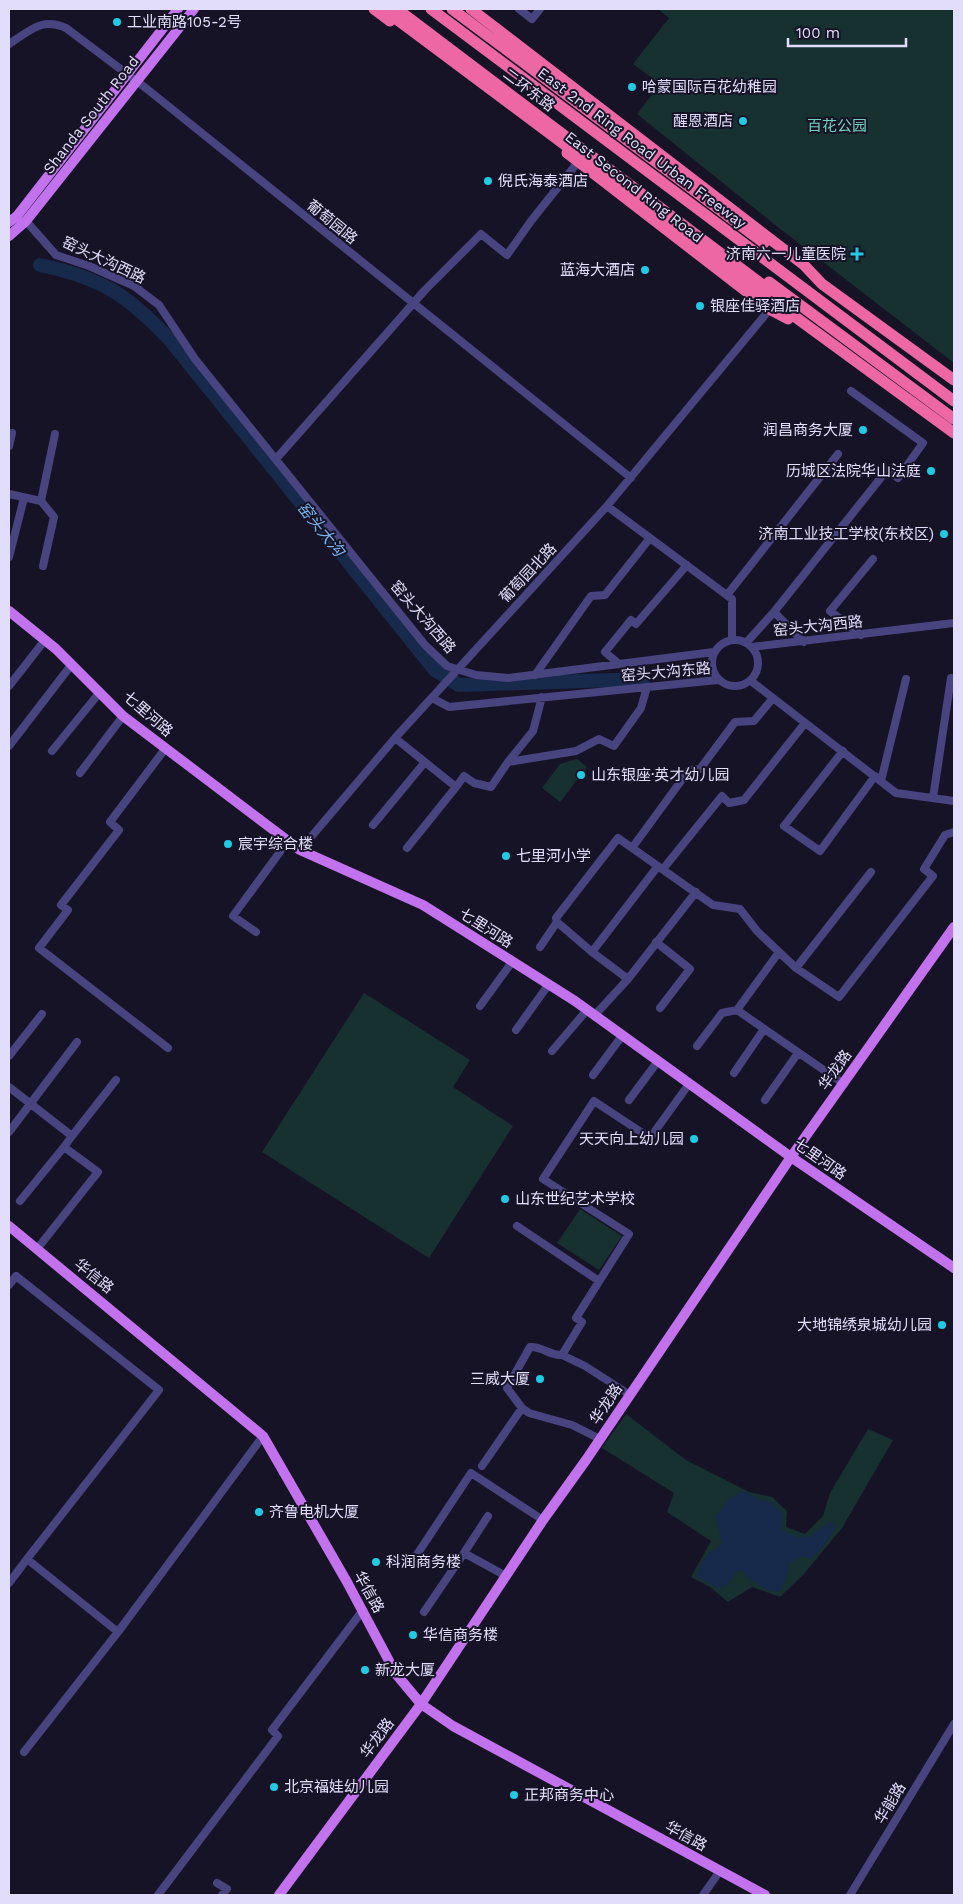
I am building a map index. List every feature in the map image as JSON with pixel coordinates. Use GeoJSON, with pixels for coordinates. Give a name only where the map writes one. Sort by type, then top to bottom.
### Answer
{"type":"FeatureCollection","features":[{"type":"Feature","properties":{"kind":"highway","name":"East Second Ring Road"},"geometry":{"type":"LineString","coordinates":[[374,9],[770,309],[820,336],[954,433]]}},
{"type":"Feature","properties":{"kind":"highway"},"geometry":{"type":"LineString","coordinates":[[383,9],[783,308]]}},
{"type":"Feature","properties":{"kind":"highway","name":"二环东路"},"geometry":{"type":"LineString","coordinates":[[397,9],[406,13],[772,292],[783,308],[820,336]]}},
{"type":"Feature","properties":{"kind":"highway","name":"East 2nd Ring Road Urban Freeway"},"geometry":{"type":"LineString","coordinates":[[431,9],[954,401]]}},
{"type":"Feature","properties":{"kind":"highway","name":"二环东路"},"geometry":{"type":"LineString","coordinates":[[442,9],[807,283],[822,284]]}},
{"type":"Feature","properties":{"kind":"highway"},"geometry":{"type":"LineString","coordinates":[[452,9],[737,224],[954,380]]}},
{"type":"Feature","properties":{"kind":"highway"},"geometry":{"type":"LineString","coordinates":[[471,9],[804,265],[822,284]]}},
{"type":"Feature","properties":{"kind":"highway","name":"二环东路"},"geometry":{"type":"LineString","coordinates":[[406,13],[421,44]]}},
{"type":"Feature","properties":{"kind":"highway"},"geometry":{"type":"LineString","coordinates":[[406,13],[954,419]]}},
{"type":"Feature","properties":{"kind":"main road","name":"Shanda South Road"},"geometry":{"type":"LineString","coordinates":[[9,222],[17,216],[178,9]]}},
{"type":"Feature","properties":{"kind":"main road","name":"Shanda South Road"},"geometry":{"type":"LineString","coordinates":[[9,236],[26,221],[194,9]]}},
{"type":"Feature","properties":{"kind":"main road","name":"七里河路"},"geometry":{"type":"LineString","coordinates":[[9,611],[46,640],[123,716],[300,850],[423,905],[548,984],[791,1157],[954,1268]]}},
{"type":"Feature","properties":{"kind":"main road","name":"华龙路"},"geometry":{"type":"LineString","coordinates":[[279,1895],[421,1704],[543,1520],[791,1157],[954,927]]}},
{"type":"Feature","properties":{"kind":"main road","name":"华信路"},"geometry":{"type":"LineString","coordinates":[[9,1226],[263,1436],[363,1610],[396,1674],[421,1704],[453,1726],[765,1895]]}},
{"type":"Feature","properties":{"kind":"street"},"geometry":{"type":"LineString","coordinates":[[519,9],[532,19],[540,9]]}},
{"type":"Feature","properties":{"kind":"street","name":"葡萄园路"},"geometry":{"type":"LineString","coordinates":[[9,44],[41,24],[52,22],[66,28],[137,81],[631,478]]}},
{"type":"Feature","properties":{"kind":"street"},"geometry":{"type":"LineString","coordinates":[[276,459],[413,304],[481,234],[507,255],[531,221],[578,162]]}},
{"type":"Feature","properties":{"kind":"street","name":"窑头大沟西路"},"geometry":{"type":"LineString","coordinates":[[26,221],[56,255],[90,266],[134,286],[159,305],[196,359],[425,645],[447,666],[476,675],[508,678],[714,652],[719,646],[732,640],[749,645],[804,642],[954,623]]}},
{"type":"Feature","properties":{"kind":"street","name":"葡萄园北路"},"geometry":{"type":"LineString","coordinates":[[300,850],[395,738],[607,506],[770,309]]}},
{"type":"Feature","properties":{"kind":"street"},"geometry":{"type":"LineString","coordinates":[[851,391],[923,443],[898,478],[887,470],[749,645],[758,660],[756,675],[751,680],[896,793],[954,801]]}},
{"type":"Feature","properties":{"kind":"street"},"geometry":{"type":"LineString","coordinates":[[9,446],[12,433]]}},
{"type":"Feature","properties":{"kind":"street"},"geometry":{"type":"LineString","coordinates":[[41,501],[55,434]]}},
{"type":"Feature","properties":{"kind":"street"},"geometry":{"type":"LineString","coordinates":[[727,595],[838,454]]}},
{"type":"Feature","properties":{"kind":"street"},"geometry":{"type":"LineString","coordinates":[[9,494],[41,501],[54,516],[43,566]]}},
{"type":"Feature","properties":{"kind":"street"},"geometry":{"type":"LineString","coordinates":[[9,557],[24,498]]}},
{"type":"Feature","properties":{"kind":"street"},"geometry":{"type":"LineString","coordinates":[[607,506],[732,599],[732,640]]}},
{"type":"Feature","properties":{"kind":"street"},"geometry":{"type":"LineString","coordinates":[[535,675],[591,596],[605,595],[650,538]]}},
{"type":"Feature","properties":{"kind":"street"},"geometry":{"type":"LineString","coordinates":[[861,635],[830,611],[873,559]]}},
{"type":"Feature","properties":{"kind":"street"},"geometry":{"type":"LineString","coordinates":[[619,664],[605,652],[631,620],[636,624],[687,565]]}},
{"type":"Feature","properties":{"kind":"street"},"geometry":{"type":"LineString","coordinates":[[774,612],[804,642]]}},
{"type":"Feature","properties":{"kind":"street"},"geometry":{"type":"LineString","coordinates":[[9,686],[46,640]]}},
{"type":"Feature","properties":{"kind":"street"},"geometry":{"type":"LineString","coordinates":[[714,652],[711,666],[718,680]]}},
{"type":"Feature","properties":{"kind":"street"},"geometry":{"type":"LineString","coordinates":[[9,746],[72,664]]}},
{"type":"Feature","properties":{"kind":"street"},"geometry":{"type":"LineString","coordinates":[[933,798],[951,678]]}},
{"type":"Feature","properties":{"kind":"street"},"geometry":{"type":"LineString","coordinates":[[843,752],[784,826],[820,851],[878,779],[906,679]]}},
{"type":"Feature","properties":{"kind":"street","name":"窑头大沟东路"},"geometry":{"type":"LineString","coordinates":[[432,698],[449,707],[718,680],[724,684],[738,687],[751,680]]}},
{"type":"Feature","properties":{"kind":"street"},"geometry":{"type":"LineString","coordinates":[[508,762],[576,751],[599,739],[614,746],[641,708],[647,687]]}},
{"type":"Feature","properties":{"kind":"street"},"geometry":{"type":"LineString","coordinates":[[52,752],[100,692]]}},
{"type":"Feature","properties":{"kind":"street"},"geometry":{"type":"LineString","coordinates":[[407,848],[464,776],[474,783],[491,787],[533,731],[542,697]]}},
{"type":"Feature","properties":{"kind":"street"},"geometry":{"type":"LineString","coordinates":[[632,848],[689,770],[700,769],[736,722],[754,721],[773,698]]}},
{"type":"Feature","properties":{"kind":"street"},"geometry":{"type":"LineString","coordinates":[[80,773],[123,716]]}},
{"type":"Feature","properties":{"kind":"street"},"geometry":{"type":"LineString","coordinates":[[592,952],[660,867],[722,796],[729,803],[744,800],[805,722]]}},
{"type":"Feature","properties":{"kind":"street"},"geometry":{"type":"LineString","coordinates":[[395,738],[456,787]]}},
{"type":"Feature","properties":{"kind":"street"},"geometry":{"type":"LineString","coordinates":[[165,749],[110,822],[120,830],[61,905],[68,910],[39,948],[168,1048]]}},
{"type":"Feature","properties":{"kind":"street"},"geometry":{"type":"LineString","coordinates":[[373,825],[426,762]]}},
{"type":"Feature","properties":{"kind":"street"},"geometry":{"type":"LineString","coordinates":[[540,947],[557,922],[556,918],[618,838],[713,905],[740,909],[757,931],[796,968],[840,997],[933,876],[924,868],[945,835],[954,832]]}},
{"type":"Feature","properties":{"kind":"street"},"geometry":{"type":"LineString","coordinates":[[256,932],[233,916],[288,841]]}},
{"type":"Feature","properties":{"kind":"street"},"geometry":{"type":"LineString","coordinates":[[796,968],[871,872]]}},
{"type":"Feature","properties":{"kind":"street"},"geometry":{"type":"LineString","coordinates":[[552,1051],[628,980],[696,892]]}},
{"type":"Feature","properties":{"kind":"street"},"geometry":{"type":"LineString","coordinates":[[557,922],[628,980]]}},
{"type":"Feature","properties":{"kind":"street"},"geometry":{"type":"LineString","coordinates":[[656,942],[690,969],[660,1008]]}},
{"type":"Feature","properties":{"kind":"street"},"geometry":{"type":"LineString","coordinates":[[697,1046],[722,1013],[737,1010],[779,952]]}},
{"type":"Feature","properties":{"kind":"street"},"geometry":{"type":"LineString","coordinates":[[480,1006],[512,962]]}},
{"type":"Feature","properties":{"kind":"street"},"geometry":{"type":"LineString","coordinates":[[516,1030],[548,984]]}},
{"type":"Feature","properties":{"kind":"street"},"geometry":{"type":"LineString","coordinates":[[737,1010],[844,1084]]}},
{"type":"Feature","properties":{"kind":"street"},"geometry":{"type":"LineString","coordinates":[[9,1056],[42,1014]]}},
{"type":"Feature","properties":{"kind":"street"},"geometry":{"type":"LineString","coordinates":[[734,1073],[764,1029]]}},
{"type":"Feature","properties":{"kind":"street"},"geometry":{"type":"LineString","coordinates":[[593,1075],[622,1036]]}},
{"type":"Feature","properties":{"kind":"street"},"geometry":{"type":"LineString","coordinates":[[9,1132],[77,1042]]}},
{"type":"Feature","properties":{"kind":"street"},"geometry":{"type":"LineString","coordinates":[[766,1100],[798,1053]]}},
{"type":"Feature","properties":{"kind":"street"},"geometry":{"type":"LineString","coordinates":[[629,1100],[658,1061]]}},
{"type":"Feature","properties":{"kind":"street"},"geometry":{"type":"LineString","coordinates":[[20,1202],[116,1080]]}},
{"type":"Feature","properties":{"kind":"street"},"geometry":{"type":"LineString","coordinates":[[562,1355],[582,1322],[576,1318],[629,1234],[543,1179],[594,1102],[650,1138],[689,1084]]}},
{"type":"Feature","properties":{"kind":"street"},"geometry":{"type":"LineString","coordinates":[[9,1087],[72,1136]]}},
{"type":"Feature","properties":{"kind":"street"},"geometry":{"type":"LineString","coordinates":[[37,1249],[98,1172],[64,1147]]}},
{"type":"Feature","properties":{"kind":"street"},"geometry":{"type":"LineString","coordinates":[[517,1226],[599,1281]]}},
{"type":"Feature","properties":{"kind":"street"},"geometry":{"type":"LineString","coordinates":[[9,1285],[16,1276],[159,1390],[9,1583]]}},
{"type":"Feature","properties":{"kind":"street"},"geometry":{"type":"LineString","coordinates":[[600,1439],[572,1425],[536,1416],[522,1408],[508,1388],[530,1347],[538,1346],[556,1356],[562,1355],[585,1366],[630,1395]]}},
{"type":"Feature","properties":{"kind":"street"},"geometry":{"type":"LineString","coordinates":[[482,1466],[522,1408]]}},
{"type":"Feature","properties":{"kind":"street"},"geometry":{"type":"LineString","coordinates":[[24,1752],[118,1632],[263,1436]]}},
{"type":"Feature","properties":{"kind":"street"},"geometry":{"type":"LineString","coordinates":[[412,1562],[471,1473],[543,1520]]}},
{"type":"Feature","properties":{"kind":"street"},"geometry":{"type":"LineString","coordinates":[[424,1612],[488,1516]]}},
{"type":"Feature","properties":{"kind":"street"},"geometry":{"type":"LineString","coordinates":[[464,1553],[506,1576]]}},
{"type":"Feature","properties":{"kind":"street"},"geometry":{"type":"LineString","coordinates":[[27,1560],[118,1632]]}},
{"type":"Feature","properties":{"kind":"street"},"geometry":{"type":"LineString","coordinates":[[158,1895],[278,1736],[272,1730],[363,1610]]}},
{"type":"Feature","properties":{"kind":"street","name":"华能路"},"geometry":{"type":"LineString","coordinates":[[850,1895],[954,1724]]}},
{"type":"Feature","properties":{"kind":"street"},"geometry":{"type":"LineString","coordinates":[[703,1895],[720,1871]]}},
{"type":"Feature","properties":{"kind":"street"},"geometry":{"type":"LineString","coordinates":[[217,1882],[227,1889],[222,1895]]}},
{"type":"Feature","properties":{"kind":"green space","name":"百花公园"},"geometry":{"type":"Polygon","coordinates":[[[658,9],[954,9],[954,363],[774,224],[637,114],[660,84],[633,64],[669,18],[658,9]]]}},
{"type":"Feature","properties":{"kind":"green space"},"geometry":{"type":"Polygon","coordinates":[[[577,759],[587,767],[560,802],[542,788],[560,764],[577,759]]]}},
{"type":"Feature","properties":{"kind":"green space"},"geometry":{"type":"Polygon","coordinates":[[[364,993],[470,1060],[453,1087],[513,1126],[429,1258],[262,1152],[364,993]]]}},
{"type":"Feature","properties":{"kind":"green space"},"geometry":{"type":"Polygon","coordinates":[[[580,1209],[622,1236],[599,1270],[557,1243],[580,1209]]]}},
{"type":"Feature","properties":{"kind":"green space"},"geometry":{"type":"Polygon","coordinates":[[[626,1414],[686,1460],[749,1492],[772,1497],[787,1511],[786,1527],[805,1534],[823,1516],[830,1493],[868,1429],[893,1440],[842,1528],[803,1575],[780,1597],[752,1587],[728,1602],[710,1587],[691,1577],[711,1541],[667,1512],[674,1493],[602,1448],[626,1414]]]}},
{"type":"Feature","properties":{"kind":"water"},"geometry":{"type":"Polygon","coordinates":[[[742,1491],[763,1501],[769,1501],[783,1513],[782,1530],[791,1535],[808,1537],[831,1521],[836,1527],[820,1551],[810,1559],[803,1556],[789,1563],[786,1579],[779,1592],[768,1590],[748,1578],[742,1570],[735,1572],[729,1582],[720,1589],[697,1577],[707,1555],[722,1543],[716,1517],[727,1501],[742,1491]]]}},
{"type":"Feature","properties":{"kind":"waterway","name":"窑头大沟"},"geometry":{"type":"LineString","coordinates":[[40,265],[81,276],[113,291],[127,300],[156,325],[171,341],[435,670],[459,685],[644,679]]}},
{"type":"Feature","properties":{"kind":"place","name":"工业南路105-2号"},"geometry":{"type":"Point","coordinates":[117,22]}},
{"type":"Feature","properties":{"kind":"place","name":"哈蒙国际百花幼稚园"},"geometry":{"type":"Point","coordinates":[632,87]}},
{"type":"Feature","properties":{"kind":"place","name":"醒恩酒店"},"geometry":{"type":"Point","coordinates":[743,121]}},
{"type":"Feature","properties":{"kind":"place","name":"倪氏海泰酒店"},"geometry":{"type":"Point","coordinates":[488,181]}},
{"type":"Feature","properties":{"kind":"place","name":"济南六一儿童医院"},"geometry":{"type":"Point","coordinates":[857,254]}},
{"type":"Feature","properties":{"kind":"place","name":"蓝海大酒店"},"geometry":{"type":"Point","coordinates":[645,270]}},
{"type":"Feature","properties":{"kind":"place","name":"银座佳驿酒店"},"geometry":{"type":"Point","coordinates":[700,306]}},
{"type":"Feature","properties":{"kind":"place","name":"润昌商务大厦"},"geometry":{"type":"Point","coordinates":[863,430]}},
{"type":"Feature","properties":{"kind":"place","name":"历城区法院华山法庭"},"geometry":{"type":"Point","coordinates":[931,471]}},
{"type":"Feature","properties":{"kind":"place","name":"济南工业技工学校(东校区)"},"geometry":{"type":"Point","coordinates":[944,534]}},
{"type":"Feature","properties":{"kind":"place","name":"山东银座·英才幼儿园"},"geometry":{"type":"Point","coordinates":[581,775]}},
{"type":"Feature","properties":{"kind":"place","name":"宸宇综合楼"},"geometry":{"type":"Point","coordinates":[228,844]}},
{"type":"Feature","properties":{"kind":"place","name":"七里河小学"},"geometry":{"type":"Point","coordinates":[506,856]}},
{"type":"Feature","properties":{"kind":"place","name":"天天向上幼儿园"},"geometry":{"type":"Point","coordinates":[694,1139]}},
{"type":"Feature","properties":{"kind":"place","name":"山东世纪艺术学校"},"geometry":{"type":"Point","coordinates":[505,1199]}},
{"type":"Feature","properties":{"kind":"place","name":"大地锦绣泉城幼儿园"},"geometry":{"type":"Point","coordinates":[942,1325]}},
{"type":"Feature","properties":{"kind":"place","name":"三威大厦"},"geometry":{"type":"Point","coordinates":[540,1379]}},
{"type":"Feature","properties":{"kind":"place","name":"齐鲁电机大厦"},"geometry":{"type":"Point","coordinates":[259,1512]}},
{"type":"Feature","properties":{"kind":"place","name":"科润商务楼"},"geometry":{"type":"Point","coordinates":[376,1562]}},
{"type":"Feature","properties":{"kind":"place","name":"华信商务楼"},"geometry":{"type":"Point","coordinates":[413,1635]}},
{"type":"Feature","properties":{"kind":"place","name":"新龙大厦"},"geometry":{"type":"Point","coordinates":[365,1670]}},
{"type":"Feature","properties":{"kind":"place","name":"北京福娃幼儿园"},"geometry":{"type":"Point","coordinates":[274,1787]}},
{"type":"Feature","properties":{"kind":"place","name":"正邦商务中心"},"geometry":{"type":"Point","coordinates":[514,1795]}}]}
